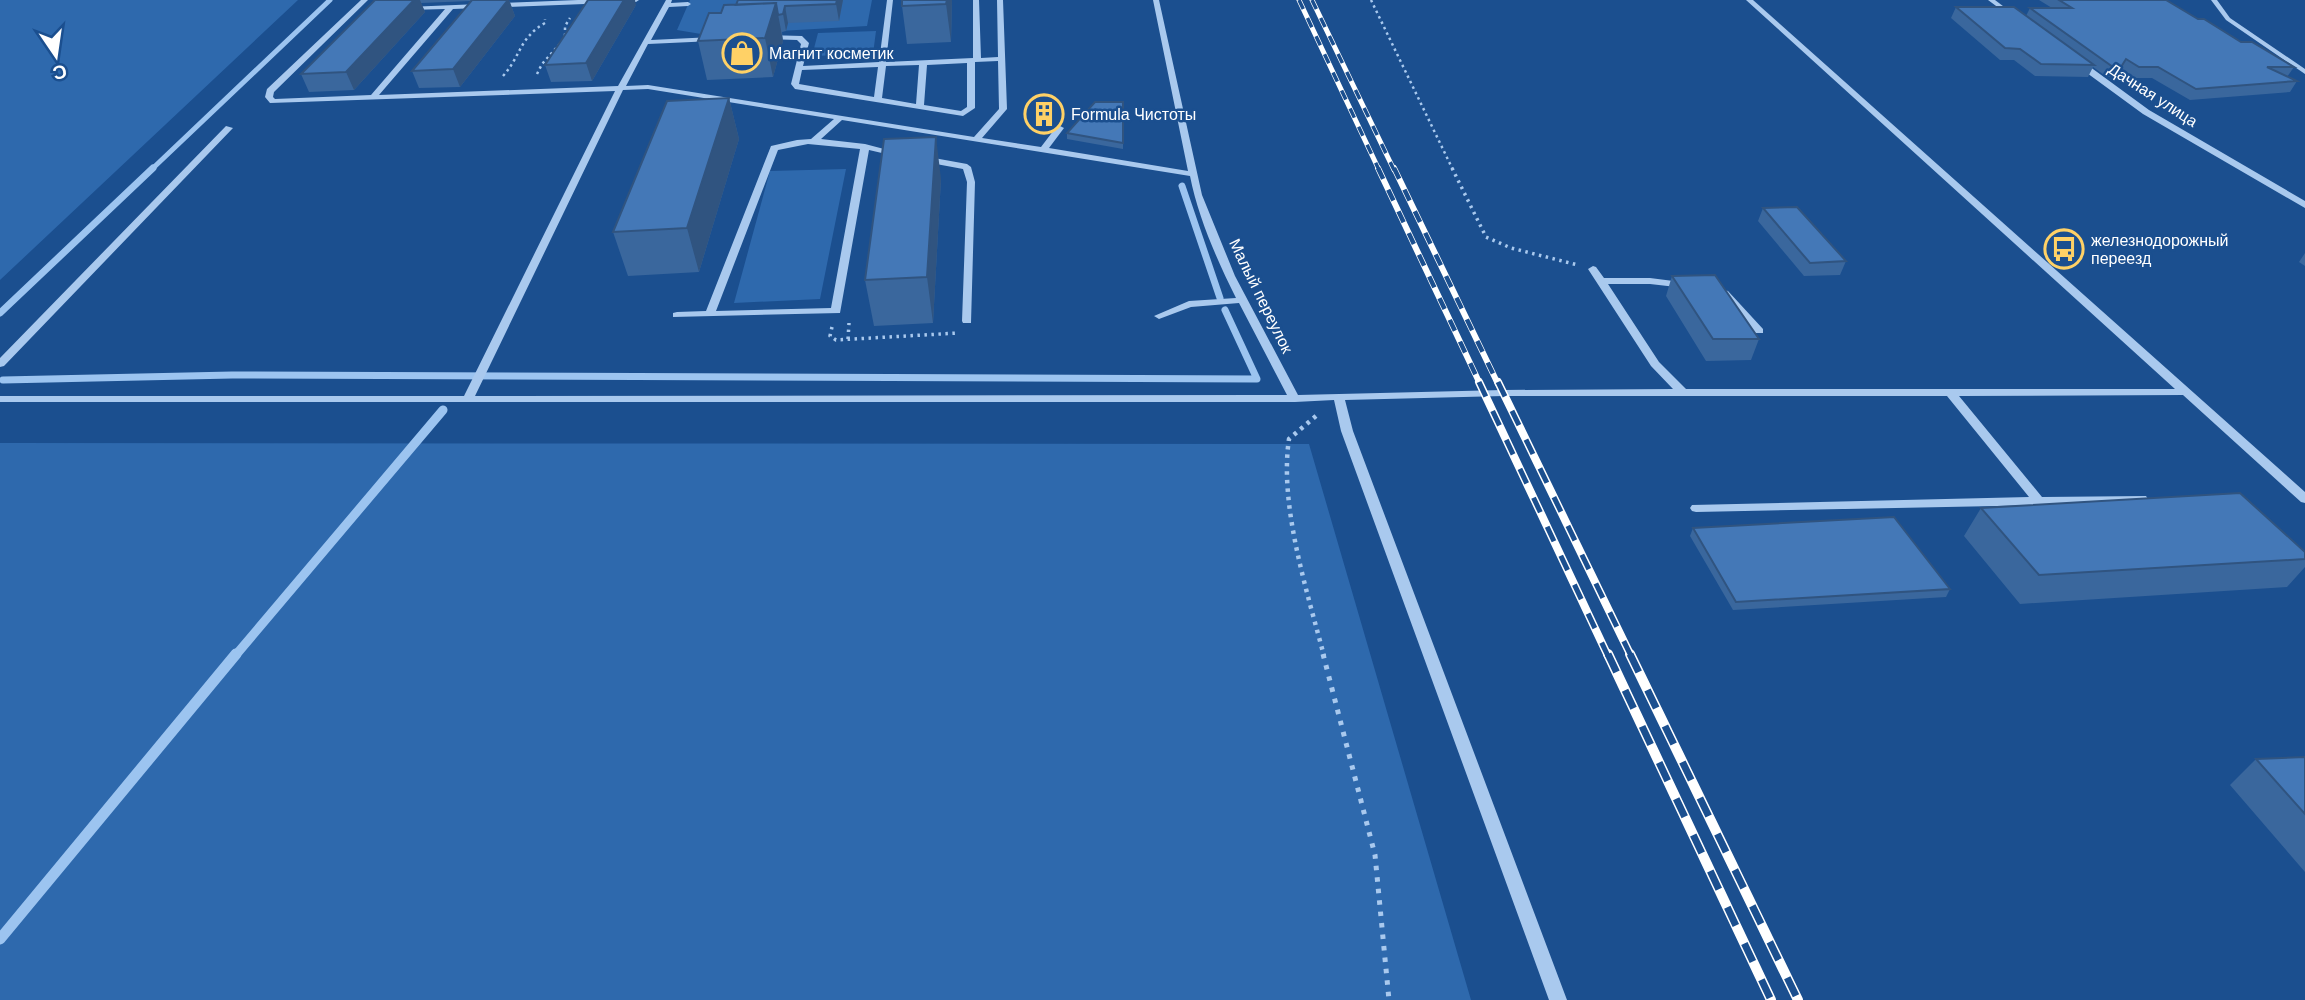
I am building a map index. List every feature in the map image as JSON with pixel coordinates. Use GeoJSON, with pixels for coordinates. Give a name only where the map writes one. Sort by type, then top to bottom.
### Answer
{"type":"FeatureCollection","features":[{"type":"Feature","properties":{"kind":"street"},"geometry":{"type":"LineString","coordinates":[[365,0],[271,92],[269,97],[273,101],[648,87],[1193,174]]}},
{"type":"Feature","properties":{"kind":"street"},"geometry":{"type":"LineString","coordinates":[[395,8],[636,0]]}},
{"type":"Feature","properties":{"kind":"street"},"geometry":{"type":"LineString","coordinates":[[878,100],[890,0]]}},
{"type":"Feature","properties":{"kind":"street"},"geometry":{"type":"LineString","coordinates":[[758,37],[799,38],[805,43],[795,85],[798,87],[963,114],[971,108],[976,0]]}},
{"type":"Feature","properties":{"kind":"street"},"geometry":{"type":"LineString","coordinates":[[976,139],[1003,109],[1000,0]]}},
{"type":"Feature","properties":{"kind":"street","name":"Малый переулок"},"geometry":{"type":"LineString","coordinates":[[1156,0],[1193,174],[1230,276],[1295,399]]}},
{"type":"Feature","properties":{"kind":"street"},"geometry":{"type":"LineString","coordinates":[[1749,0],[2305,499]]}},
{"type":"Feature","properties":{"kind":"street"},"geometry":{"type":"LineString","coordinates":[[1991,0],[2018,19]]}},
{"type":"Feature","properties":{"kind":"street"},"geometry":{"type":"LineString","coordinates":[[2214,0],[2228,19],[2305,72]]}},
{"type":"Feature","properties":{"kind":"street"},"geometry":{"type":"LineString","coordinates":[[468,400],[621,88],[668,2],[688,4]]}},
{"type":"Feature","properties":{"kind":"street"},"geometry":{"type":"LineString","coordinates":[[373,97],[452,6]]}},
{"type":"Feature","properties":{"kind":"street"},"geometry":{"type":"LineString","coordinates":[[356,10],[369,9]]}},
{"type":"Feature","properties":{"kind":"street"},"geometry":{"type":"LineString","coordinates":[[646,42],[716,39]]}},
{"type":"Feature","properties":{"kind":"street","name":"Дачная улица"},"geometry":{"type":"LineString","coordinates":[[2071,57],[2146,111],[2305,205]]}},
{"type":"Feature","properties":{"kind":"street"},"geometry":{"type":"LineString","coordinates":[[799,68],[1002,59]]}},
{"type":"Feature","properties":{"kind":"street"},"geometry":{"type":"LineString","coordinates":[[920,107],[923,63]]}},
{"type":"Feature","properties":{"kind":"street"},"geometry":{"type":"LineString","coordinates":[[814,140],[840,118]]}},
{"type":"Feature","properties":{"kind":"street"},"geometry":{"type":"LineString","coordinates":[[0,364],[229,128]]}},
{"type":"Feature","properties":{"kind":"street"},"geometry":{"type":"LineString","coordinates":[[1044,149],[1060,128]]}},
{"type":"Feature","properties":{"kind":"street"},"geometry":{"type":"LineString","coordinates":[[710,314],[774,148],[793,141],[814,140],[967,167],[971,182],[967,321]]}},
{"type":"Feature","properties":{"kind":"street"},"geometry":{"type":"LineString","coordinates":[[677,315],[836,311],[864,147]]}},
{"type":"Feature","properties":{"kind":"street"},"geometry":{"type":"LineString","coordinates":[[1593,270],[1655,364],[1683,393]]}},
{"type":"Feature","properties":{"kind":"street"},"geometry":{"type":"LineString","coordinates":[[1601,281],[1650,281],[1697,287]]}},
{"type":"Feature","properties":{"kind":"street"},"geometry":{"type":"LineString","coordinates":[[1717,290],[1728,296],[1759,331]]}},
{"type":"Feature","properties":{"kind":"street"},"geometry":{"type":"LineString","coordinates":[[1159,316],[1189,304],[1244,300]]}},
{"type":"Feature","properties":{"kind":"street"},"geometry":{"type":"LineString","coordinates":[[0,400],[1295,399],[1503,393],[2187,393]]}},
{"type":"Feature","properties":{"kind":"street"},"geometry":{"type":"LineString","coordinates":[[1951,393],[2038,500]]}},
{"type":"Feature","properties":{"kind":"street"},"geometry":{"type":"LineString","coordinates":[[1339,398],[1347,431],[1558,1000]]}},
{"type":"Feature","properties":{"kind":"street"},"geometry":{"type":"LineString","coordinates":[[1696,508],[2154,499]]}},
{"type":"Feature","properties":{"kind":"path"},"geometry":{"type":"LineString","coordinates":[[1371,0],[1486,237],[1511,248],[1593,270]]}},
{"type":"Feature","properties":{"kind":"path"},"geometry":{"type":"LineString","coordinates":[[530,91],[541,64],[565,38],[565,26],[590,1]]}},
{"type":"Feature","properties":{"kind":"path"},"geometry":{"type":"LineString","coordinates":[[480,93],[509,70],[516,60],[519,45],[530,31],[545,23],[545,12],[552,3]]}},
{"type":"Feature","properties":{"kind":"path"},"geometry":{"type":"LineString","coordinates":[[836,311],[830,336],[836,340],[955,334],[965,332],[967,321]]}},
{"type":"Feature","properties":{"kind":"path"},"geometry":{"type":"LineString","coordinates":[[848,339],[850,316]]}},
{"type":"Feature","properties":{"kind":"path"},"geometry":{"type":"LineString","coordinates":[[955,325],[955,334]]}},
{"type":"Feature","properties":{"kind":"path"},"geometry":{"type":"LineString","coordinates":[[1339,398],[1289,439],[1285,465],[1299,560],[1375,855],[1389,1000]]}},
{"type":"Feature","properties":{"kind":"shaded area"},"geometry":{"type":"Polygon","coordinates":[[[0,0],[298,0],[0,280],[0,0]]]}},
{"type":"Feature","properties":{"kind":"shaded area"},"geometry":{"type":"Polygon","coordinates":[[[690,0],[872,0],[867,26],[707,35],[677,30],[690,0]]]}},
{"type":"Feature","properties":{"kind":"shaded area"},"geometry":{"type":"Polygon","coordinates":[[[876,31],[873,54],[812,56],[818,33],[876,31]]]}},
{"type":"Feature","properties":{"kind":"shaded area"},"geometry":{"type":"Polygon","coordinates":[[[846,169],[820,299],[734,303],[770,171],[846,169]]]}},
{"type":"Feature","properties":{"kind":"shaded area"},"geometry":{"type":"Polygon","coordinates":[[[0,443],[1309,444],[1471,1000],[0,1000],[0,443]]]}},
{"type":"Feature","properties":{"kind":"building"},"geometry":{"type":"Polygon","coordinates":[[[375,0],[414,0],[346,72],[301,74],[375,0]]]}},
{"type":"Feature","properties":{"kind":"building"},"geometry":{"type":"Polygon","coordinates":[[[472,0],[508,0],[453,69],[412,71],[472,0]]]}},
{"type":"Feature","properties":{"kind":"building"},"geometry":{"type":"Polygon","coordinates":[[[588,0],[624,0],[586,63],[545,65],[588,0]]]}},
{"type":"Feature","properties":{"kind":"building"},"geometry":{"type":"Polygon","coordinates":[[[738,0],[837,0],[836,4],[785,6],[783,14],[778,15],[776,3],[736,5],[738,0]]]}},
{"type":"Feature","properties":{"kind":"building"},"geometry":{"type":"Polygon","coordinates":[[[902,0],[947,0],[946,4],[902,6],[902,0]]]}},
{"type":"Feature","properties":{"kind":"building"},"geometry":{"type":"Polygon","coordinates":[[[2059,0],[2166,0],[2241,42],[2252,42],[2294,67],[2267,67],[2297,81],[2196,89],[2158,67],[2139,67],[2126,59],[2121,67],[2113,67],[2030,8],[2072,8],[2059,0]]]}},
{"type":"Feature","properties":{"kind":"building"},"geometry":{"type":"Polygon","coordinates":[[[776,3],[765,38],[698,41],[709,13],[721,13],[724,5],[776,3]]]}},
{"type":"Feature","properties":{"kind":"building"},"geometry":{"type":"Polygon","coordinates":[[[1956,7],[2014,7],[2094,65],[2041,64],[2020,49],[2005,48],[1956,7]]]}},
{"type":"Feature","properties":{"kind":"building"},"geometry":{"type":"Polygon","coordinates":[[[729,98],[687,228],[613,232],[667,101],[729,98]]]}},
{"type":"Feature","properties":{"kind":"building"},"geometry":{"type":"Polygon","coordinates":[[[1095,102],[1123,102],[1123,143],[1067,133],[1095,102]]]}},
{"type":"Feature","properties":{"kind":"building"},"geometry":{"type":"Polygon","coordinates":[[[936,137],[927,277],[865,280],[884,139],[936,137]]]}},
{"type":"Feature","properties":{"kind":"building"},"geometry":{"type":"Polygon","coordinates":[[[1797,207],[1846,261],[1810,263],[1763,208],[1797,207]]]}},
{"type":"Feature","properties":{"kind":"building"},"geometry":{"type":"Polygon","coordinates":[[[1715,275],[1759,339],[1713,339],[1672,276],[1715,275]]]}},
{"type":"Feature","properties":{"kind":"building"},"geometry":{"type":"Polygon","coordinates":[[[2240,493],[2305,552],[2305,559],[2039,575],[1981,508],[2240,493]]]}},
{"type":"Feature","properties":{"kind":"building"},"geometry":{"type":"Polygon","coordinates":[[[1894,517],[1950,589],[1736,602],[1693,528],[1894,517]]]}},
{"type":"Feature","properties":{"kind":"building"},"geometry":{"type":"Polygon","coordinates":[[[2305,757],[2305,814],[2256,759],[2305,757]]]}},
{"type":"Feature","properties":{"kind":"waterway"},"geometry":{"type":"LineString","coordinates":[[151,170],[330,0]]}},
{"type":"Feature","properties":{"kind":"waterway"},"geometry":{"type":"LineString","coordinates":[[0,313],[153,168]]}},
{"type":"Feature","properties":{"kind":"waterway"},"geometry":{"type":"LineString","coordinates":[[1182,186],[1220,298]]}},
{"type":"Feature","properties":{"kind":"waterway"},"geometry":{"type":"LineString","coordinates":[[3,380],[232,375],[1257,379],[1225,310]]}},
{"type":"Feature","properties":{"kind":"waterway"},"geometry":{"type":"LineString","coordinates":[[235,656],[443,410]]}},
{"type":"Feature","properties":{"kind":"waterway"},"geometry":{"type":"LineString","coordinates":[[0,939],[236,654]]}},
{"type":"Feature","properties":{"kind":"railway"},"geometry":{"type":"LineString","coordinates":[[1299,0],[1379,170]]}},
{"type":"Feature","properties":{"kind":"railway"},"geometry":{"type":"LineString","coordinates":[[1312,0],[1394,170]]}},
{"type":"Feature","properties":{"kind":"railway"},"geometry":{"type":"LineString","coordinates":[[1378,168],[1480,384]]}},
{"type":"Feature","properties":{"kind":"railway"},"geometry":{"type":"LineString","coordinates":[[1394,168],[1498,384]]}},
{"type":"Feature","properties":{"kind":"railway"},"geometry":{"type":"LineString","coordinates":[[1479,382],[1608,656]]}},
{"type":"Feature","properties":{"kind":"railway"},"geometry":{"type":"LineString","coordinates":[[1498,382],[1631,656]]}},
{"type":"Feature","properties":{"kind":"railway"},"geometry":{"type":"LineString","coordinates":[[1608,654],[1771,1000]]}},
{"type":"Feature","properties":{"kind":"railway"},"geometry":{"type":"LineString","coordinates":[[1630,654],[1798,1000]]}},
{"type":"Feature","properties":{"kind":"place","name":"Магнит косметик"},"geometry":{"type":"Point","coordinates":[742,53]}},
{"type":"Feature","properties":{"kind":"place","name":"Formula Чистоты"},"geometry":{"type":"Point","coordinates":[1044,114]}},
{"type":"Feature","properties":{"kind":"place","name":"железнодорожный переезд"},"geometry":{"type":"Point","coordinates":[2064,249]}}]}
